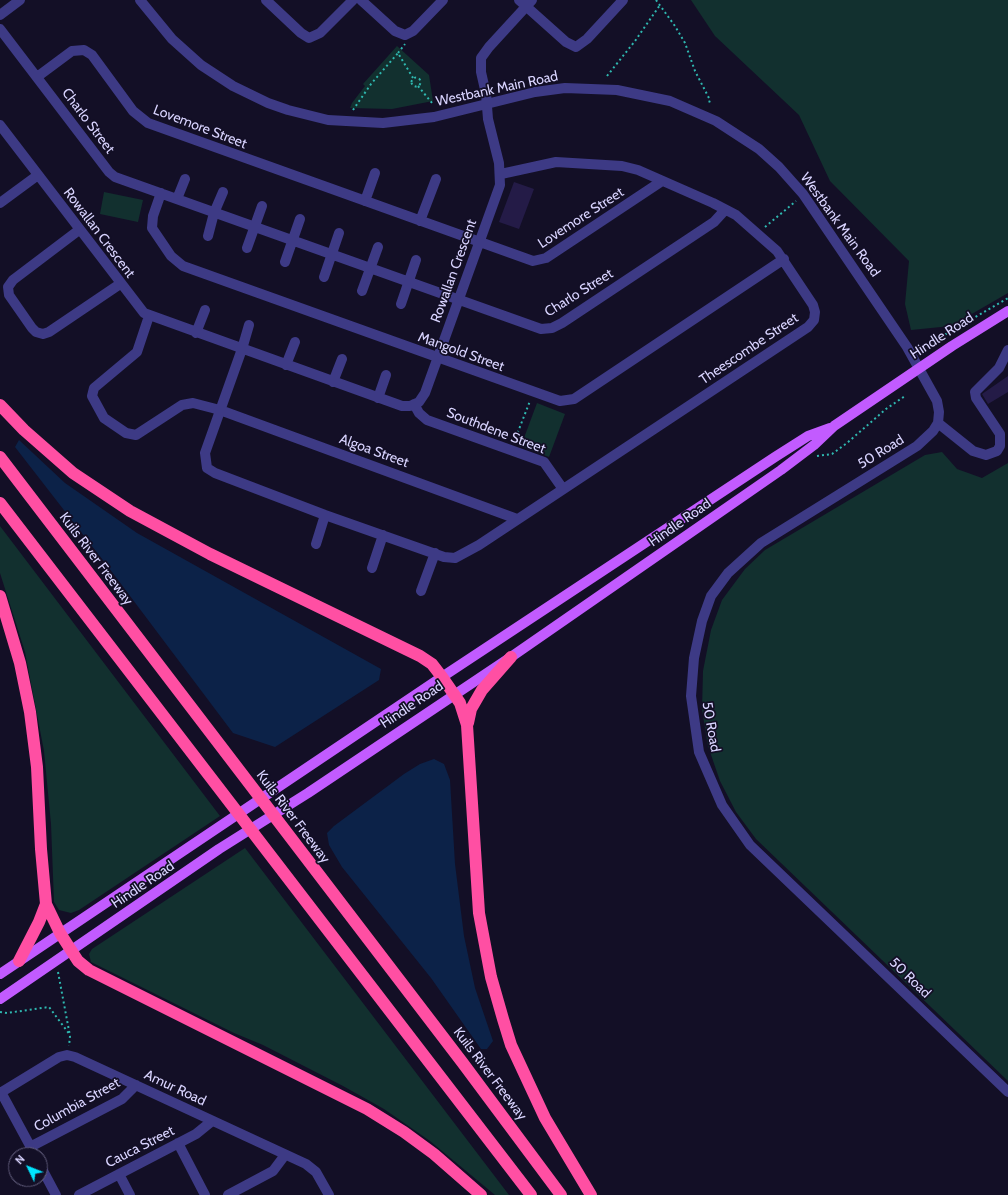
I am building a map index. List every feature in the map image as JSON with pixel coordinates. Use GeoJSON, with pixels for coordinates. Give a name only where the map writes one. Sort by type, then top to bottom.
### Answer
{"type":"FeatureCollection","features":[{"type":"Feature","properties":{"kind":"highway"},"geometry":{"type":"LineString","coordinates":[[0,406],[24,430],[73,473],[130,511],[175,536],[420,656],[432,664],[442,677],[463,710],[467,724],[478,906],[491,976],[511,1045],[545,1118],[591,1195]]}},
{"type":"Feature","properties":{"kind":"highway","name":"Kuils River Freeway"},"geometry":{"type":"LineString","coordinates":[[0,457],[562,1195]]}},
{"type":"Feature","properties":{"kind":"highway"},"geometry":{"type":"LineString","coordinates":[[0,503],[531,1195]]}},
{"type":"Feature","properties":{"kind":"highway"},"geometry":{"type":"LineString","coordinates":[[0,596],[20,663],[30,712],[37,767],[41,849],[46,904],[70,951],[78,961],[89,970],[367,1109],[404,1132],[434,1154],[481,1195]]}},
{"type":"Feature","properties":{"kind":"highway"},"geometry":{"type":"LineString","coordinates":[[467,724],[471,709],[482,690],[512,657]]}},
{"type":"Feature","properties":{"kind":"highway"},"geometry":{"type":"LineString","coordinates":[[19,961],[39,922],[46,904]]}},
{"type":"Feature","properties":{"kind":"main road","name":"Hindle Road"},"geometry":{"type":"LineString","coordinates":[[0,999],[219,849],[308,793],[454,694],[512,657],[787,466],[814,446],[834,426],[919,368],[1008,311]]}},
{"type":"Feature","properties":{"kind":"main road","name":"Hindle Road"},"geometry":{"type":"LineString","coordinates":[[0,974],[442,677],[775,457],[808,436],[834,426]]}},
{"type":"Feature","properties":{"kind":"street"},"geometry":{"type":"LineString","coordinates":[[0,15],[20,0]]}},
{"type":"Feature","properties":{"kind":"street","name":"Westbank Main Road"},"geometry":{"type":"LineString","coordinates":[[140,0],[172,38],[201,64],[233,86],[288,110],[328,120],[383,123],[418,120],[535,92],[565,88],[617,90],[670,101],[716,121],[759,149],[779,167],[803,194],[881,306],[919,368]]}},
{"type":"Feature","properties":{"kind":"street"},"geometry":{"type":"LineString","coordinates":[[266,0],[301,33],[310,38],[320,33],[353,0]]}},
{"type":"Feature","properties":{"kind":"street"},"geometry":{"type":"LineString","coordinates":[[361,0],[395,31],[405,35],[413,31],[443,0]]}},
{"type":"Feature","properties":{"kind":"street"},"geometry":{"type":"LineString","coordinates":[[526,2],[566,42],[576,46],[587,39],[623,0]]}},
{"type":"Feature","properties":{"kind":"street","name":"Rowallan Crescent"},"geometry":{"type":"LineString","coordinates":[[0,124],[141,311],[149,316],[378,398],[402,406],[414,404],[425,393],[500,185],[501,174],[488,119],[481,72],[481,58],[526,2]]}},
{"type":"Feature","properties":{"kind":"street","name":"Charlo Street"},"geometry":{"type":"LineString","coordinates":[[0,29],[111,174],[118,179],[541,329],[552,328],[714,222],[725,210]]}},
{"type":"Feature","properties":{"kind":"street","name":"Lovemore Street"},"geometry":{"type":"LineString","coordinates":[[37,77],[72,51],[84,50],[92,56],[133,111],[148,123],[527,260],[540,261],[662,181]]}},
{"type":"Feature","properties":{"kind":"street","name":"Theescombe Street"},"geometry":{"type":"LineString","coordinates":[[242,349],[205,453],[206,464],[210,470],[326,515],[450,558],[462,556],[811,324],[815,316],[815,308],[784,259],[758,233],[736,215],[662,181],[630,167],[567,162],[556,162],[501,174]]}},
{"type":"Feature","properties":{"kind":"street"},"geometry":{"type":"LineString","coordinates":[[365,201],[375,173]]}},
{"type":"Feature","properties":{"kind":"street"},"geometry":{"type":"LineString","coordinates":[[0,203],[38,175]]}},
{"type":"Feature","properties":{"kind":"street"},"geometry":{"type":"LineString","coordinates":[[177,199],[185,179]]}},
{"type":"Feature","properties":{"kind":"street"},"geometry":{"type":"LineString","coordinates":[[420,221],[436,179]]}},
{"type":"Feature","properties":{"kind":"street"},"geometry":{"type":"LineString","coordinates":[[208,236],[214,213],[223,192]]}},
{"type":"Feature","properties":{"kind":"street","name":"Mangold Street"},"geometry":{"type":"LineString","coordinates":[[161,193],[153,216],[152,228],[171,256],[183,266],[555,400],[569,401],[784,259]]}},
{"type":"Feature","properties":{"kind":"street"},"geometry":{"type":"LineString","coordinates":[[247,248],[262,206]]}},
{"type":"Feature","properties":{"kind":"street"},"geometry":{"type":"LineString","coordinates":[[285,262],[300,219]]}},
{"type":"Feature","properties":{"kind":"street"},"geometry":{"type":"LineString","coordinates":[[79,230],[13,280],[8,287],[9,295],[32,328],[36,332],[43,334],[49,332],[120,284]]}},
{"type":"Feature","properties":{"kind":"street"},"geometry":{"type":"LineString","coordinates":[[324,277],[339,233]]}},
{"type":"Feature","properties":{"kind":"street"},"geometry":{"type":"LineString","coordinates":[[362,291],[378,247]]}},
{"type":"Feature","properties":{"kind":"street"},"geometry":{"type":"LineString","coordinates":[[401,304],[416,260]]}},
{"type":"Feature","properties":{"kind":"street"},"geometry":{"type":"LineString","coordinates":[[196,333],[205,310]]}},
{"type":"Feature","properties":{"kind":"street","name":"Algoa Street"},"geometry":{"type":"LineString","coordinates":[[149,316],[137,352],[94,388],[93,400],[104,418],[126,433],[136,435],[146,431],[182,405],[193,403],[220,410],[517,519]]}},
{"type":"Feature","properties":{"kind":"street"},"geometry":{"type":"LineString","coordinates":[[242,349],[249,325]]}},
{"type":"Feature","properties":{"kind":"street"},"geometry":{"type":"LineString","coordinates":[[286,365],[295,342]]}},
{"type":"Feature","properties":{"kind":"street"},"geometry":{"type":"LineString","coordinates":[[919,368],[937,401],[939,412],[938,423],[973,451],[979,454],[991,454],[997,451],[1001,443],[996,427],[976,398],[975,392],[993,375],[1007,356]]}},
{"type":"Feature","properties":{"kind":"street"},"geometry":{"type":"LineString","coordinates":[[333,382],[342,359]]}},
{"type":"Feature","properties":{"kind":"street"},"geometry":{"type":"LineString","coordinates":[[378,398],[386,375]]}},
{"type":"Feature","properties":{"kind":"street","name":"Southdene Street"},"geometry":{"type":"LineString","coordinates":[[414,404],[419,413],[426,420],[544,462],[563,489]]}},
{"type":"Feature","properties":{"kind":"street","name":"50 Road"},"geometry":{"type":"LineString","coordinates":[[938,423],[930,435],[917,446],[761,542],[728,573],[711,596],[702,621],[691,676],[694,723],[699,752],[711,783],[722,805],[750,845],[1008,1092]]}},
{"type":"Feature","properties":{"kind":"street"},"geometry":{"type":"LineString","coordinates":[[316,544],[326,515]]}},
{"type":"Feature","properties":{"kind":"street"},"geometry":{"type":"LineString","coordinates":[[372,568],[383,535]]}},
{"type":"Feature","properties":{"kind":"street"},"geometry":{"type":"LineString","coordinates":[[421,591],[435,553]]}},
{"type":"Feature","properties":{"kind":"street"},"geometry":{"type":"LineString","coordinates":[[30,1147],[0,1092],[56,1059],[67,1055]]}},
{"type":"Feature","properties":{"kind":"street","name":"Amur Road"},"geometry":{"type":"LineString","coordinates":[[67,1055],[75,1057],[136,1085],[314,1170],[329,1195]]}},
{"type":"Feature","properties":{"kind":"street","name":"Columbia Street"},"geometry":{"type":"LineString","coordinates":[[39,1147],[122,1099],[136,1085]]}},
{"type":"Feature","properties":{"kind":"street","name":"Cauca Street"},"geometry":{"type":"LineString","coordinates":[[79,1195],[202,1130],[212,1121]]}},
{"type":"Feature","properties":{"kind":"street"},"geometry":{"type":"LineString","coordinates":[[178,1143],[205,1195]]}},
{"type":"Feature","properties":{"kind":"street"},"geometry":{"type":"LineString","coordinates":[[228,1195],[273,1171],[285,1155]]}},
{"type":"Feature","properties":{"kind":"street"},"geometry":{"type":"LineString","coordinates":[[119,1174],[130,1195]]}},
{"type":"Feature","properties":{"kind":"street"},"geometry":{"type":"LineString","coordinates":[[48,1180],[56,1195]]}},
{"type":"Feature","properties":{"kind":"path"},"geometry":{"type":"LineString","coordinates":[[656,0],[675,26],[685,43],[695,71],[710,100],[709,103]]}},
{"type":"Feature","properties":{"kind":"path"},"geometry":{"type":"LineString","coordinates":[[607,76],[635,41],[660,5]]}},
{"type":"Feature","properties":{"kind":"path"},"geometry":{"type":"LineString","coordinates":[[353,110],[371,84],[398,53],[413,78],[411,83],[418,86],[432,103]]}},
{"type":"Feature","properties":{"kind":"path"},"geometry":{"type":"LineString","coordinates":[[413,78],[416,77],[420,80],[418,86]]}},
{"type":"Feature","properties":{"kind":"path"},"geometry":{"type":"LineString","coordinates":[[758,233],[796,201]]}},
{"type":"Feature","properties":{"kind":"path"},"geometry":{"type":"LineString","coordinates":[[941,337],[1008,298]]}},
{"type":"Feature","properties":{"kind":"path"},"geometry":{"type":"LineString","coordinates":[[814,457],[832,454],[848,444],[886,409],[905,396]]}},
{"type":"Feature","properties":{"kind":"path"},"geometry":{"type":"LineString","coordinates":[[512,447],[532,397]]}},
{"type":"Feature","properties":{"kind":"path"},"geometry":{"type":"LineString","coordinates":[[57,971],[70,1036],[67,1055]]}},
{"type":"Feature","properties":{"kind":"path"},"geometry":{"type":"LineString","coordinates":[[0,1012],[7,1013],[49,1007],[70,1036]]}},
{"type":"Feature","properties":{"kind":"green space"},"geometry":{"type":"Polygon","coordinates":[[[691,0],[1008,0],[1008,293],[951,326],[911,330],[905,304],[909,261],[830,181],[799,115],[715,36],[691,0]]]}},
{"type":"Feature","properties":{"kind":"green space"},"geometry":{"type":"Polygon","coordinates":[[[397,46],[429,75],[433,101],[392,109],[350,108],[365,86],[363,84],[397,46]]]}},
{"type":"Feature","properties":{"kind":"green space"},"geometry":{"type":"Polygon","coordinates":[[[104,192],[143,200],[138,222],[100,214],[104,192]]]}},
{"type":"Feature","properties":{"kind":"green space"},"geometry":{"type":"Polygon","coordinates":[[[537,403],[565,414],[549,457],[521,446],[537,403]]]}},
{"type":"Feature","properties":{"kind":"green space"},"geometry":{"type":"Polygon","coordinates":[[[942,452],[957,469],[982,478],[1008,463],[1008,1081],[756,839],[736,812],[720,781],[708,746],[702,710],[703,671],[711,630],[722,600],[745,569],[765,550],[925,455],[942,452]]]}},
{"type":"Feature","properties":{"kind":"green space"},"geometry":{"type":"Polygon","coordinates":[[[0,526],[220,816],[79,910],[71,913],[59,910],[54,902],[51,824],[44,751],[25,652],[0,573],[0,526]]]}},
{"type":"Feature","properties":{"kind":"green space"},"geometry":{"type":"Polygon","coordinates":[[[245,848],[509,1195],[495,1195],[430,1141],[384,1109],[343,1086],[263,1045],[234,1033],[91,962],[89,954],[92,949],[245,848]]]}},
{"type":"Feature","properties":{"kind":"water"},"geometry":{"type":"Polygon","coordinates":[[[19,440],[65,483],[137,533],[381,669],[379,680],[275,747],[233,733],[112,572],[15,447],[19,440]]]}},
{"type":"Feature","properties":{"kind":"water"},"geometry":{"type":"Polygon","coordinates":[[[434,759],[444,764],[450,780],[455,864],[464,936],[475,988],[493,1041],[487,1049],[481,1049],[431,978],[342,867],[329,845],[327,833],[334,826],[404,774],[420,764],[434,759]]]}},
{"type":"Feature","properties":{"kind":"building"},"geometry":{"type":"Polygon","coordinates":[[[514,182],[534,189],[519,229],[499,222],[514,182]]]}},
{"type":"Feature","properties":{"kind":"building"},"geometry":{"type":"Polygon","coordinates":[[[1008,376],[1008,392],[988,404],[982,394],[1008,376]]]}}]}
